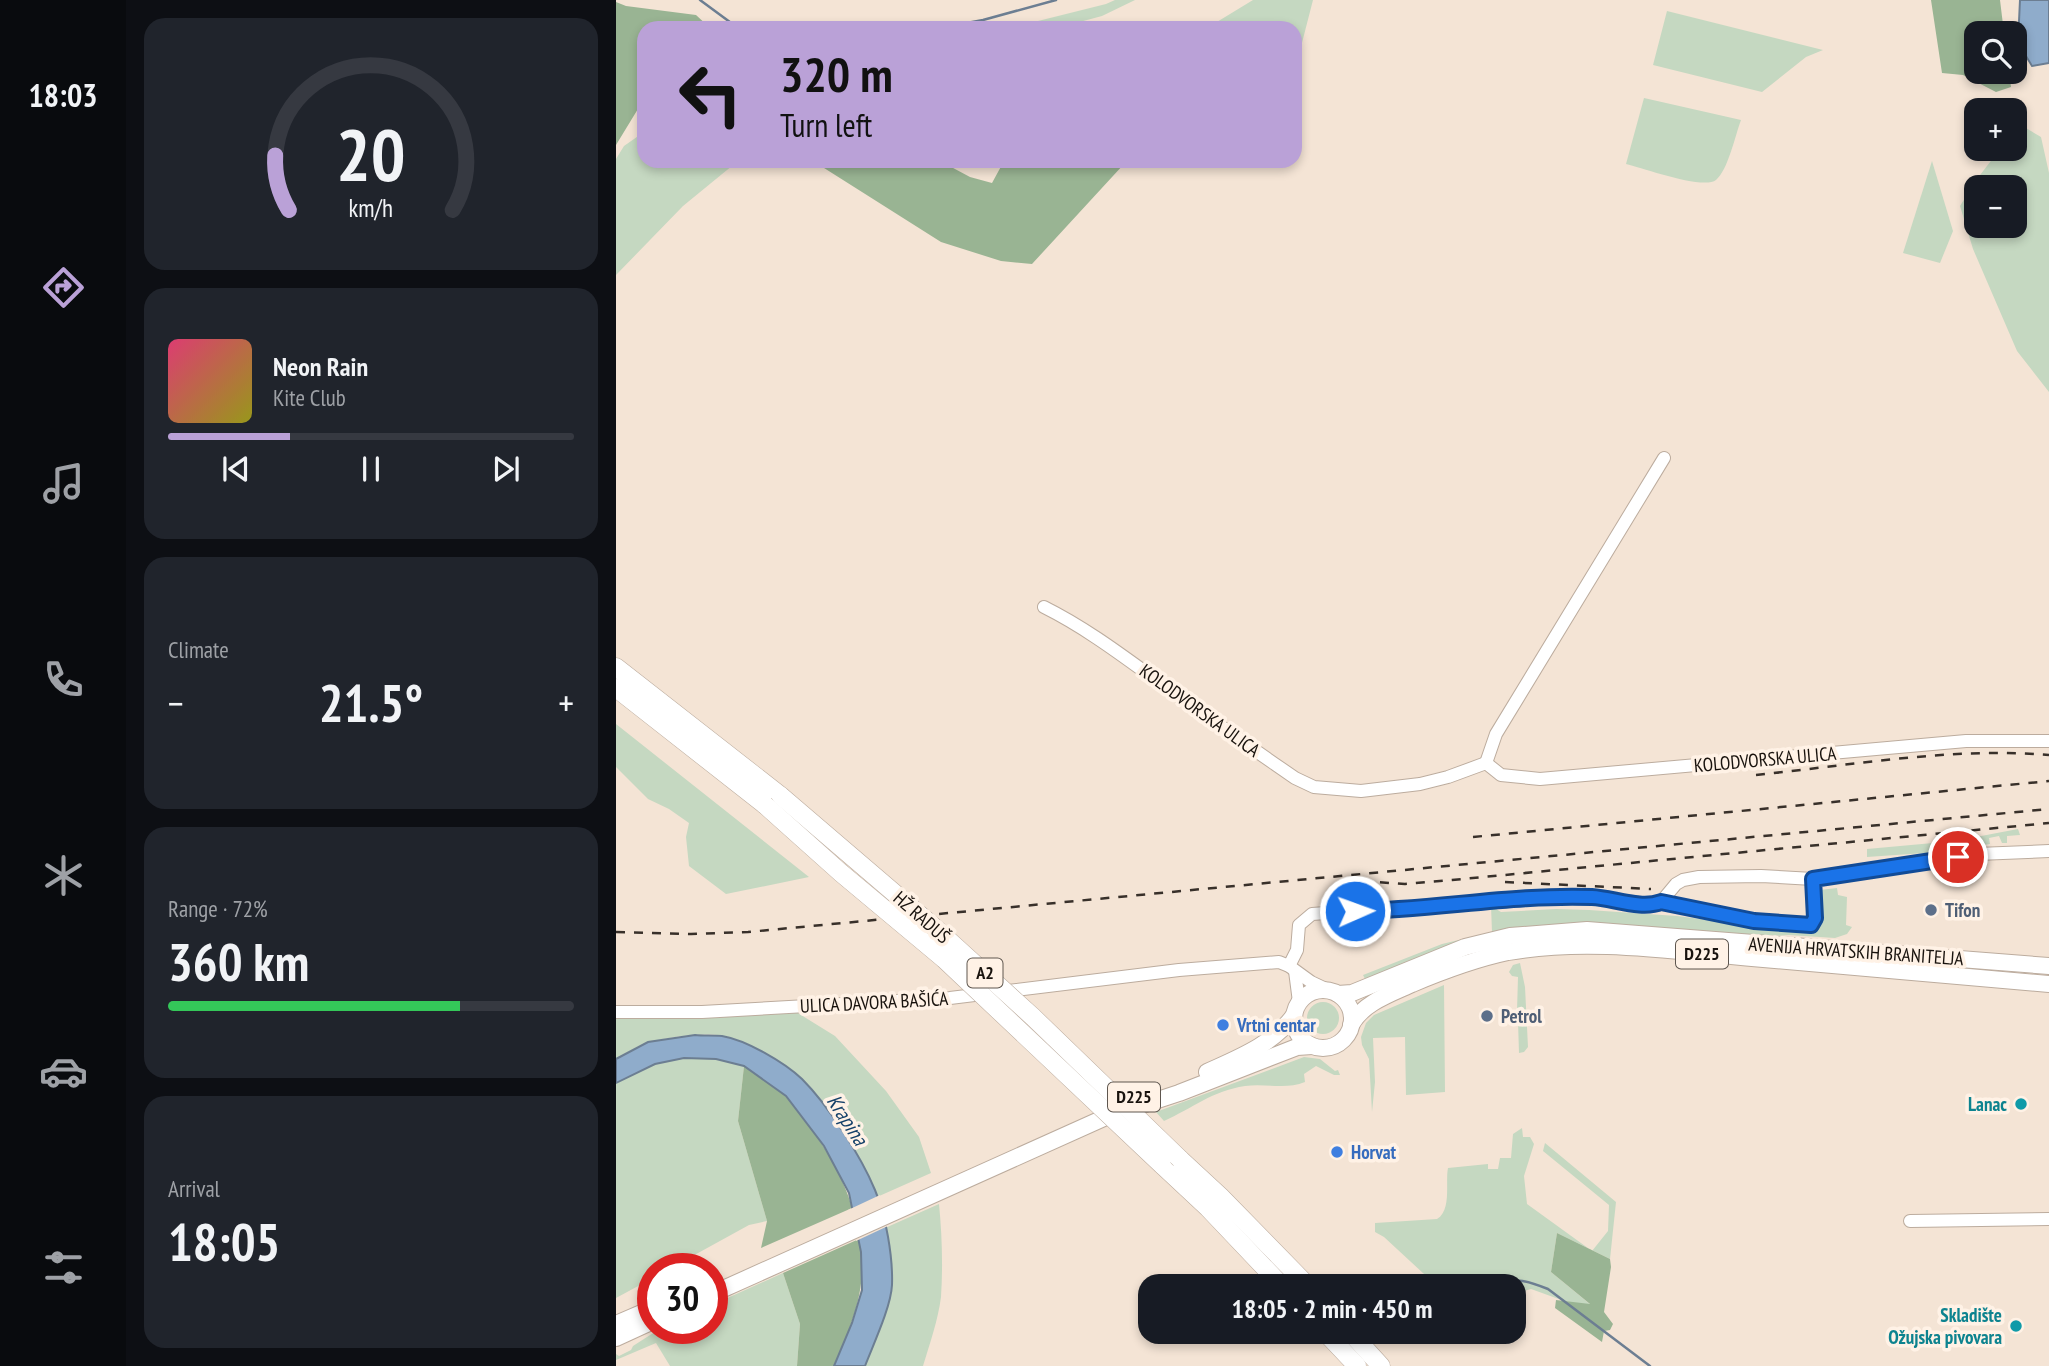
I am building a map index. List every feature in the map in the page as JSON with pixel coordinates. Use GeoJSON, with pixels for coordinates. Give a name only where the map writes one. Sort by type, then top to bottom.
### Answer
{"type":"FeatureCollection","features":[{"type":"Feature","properties":{"kind":"highway","name":"HŽ RADUŠ"},"geometry":{"type":"LineString","coordinates":[[616,667],[781,796],[934,927],[1220,1196],[1296,1274]]}},
{"type":"Feature","properties":{"kind":"highway","name":"HŽ RADUŠ"},"geometry":{"type":"LineString","coordinates":[[616,688],[765,805],[944,959],[1208,1208],[1271,1274]]}},
{"type":"Feature","properties":{"kind":"highway"},"geometry":{"type":"LineString","coordinates":[[1336,1344],[1357,1366]]}},
{"type":"Feature","properties":{"kind":"highway"},"geometry":{"type":"LineString","coordinates":[[1361,1344],[1381,1366]]}},
{"type":"Feature","properties":{"kind":"main road","name":"AVENIJA HRVATSKIH BRANITELJA"},"geometry":{"type":"LineString","coordinates":[[1334,992],[1352,993],[1465,947],[1510,936],[1587,930],[2049,966]]}},
{"type":"Feature","properties":{"kind":"main road","name":"AVENIJA HRVATSKIH BRANITELJA"},"geometry":{"type":"LineString","coordinates":[[1351,1025],[1366,1007],[1443,972],[1508,953],[1561,946],[1615,947],[2049,984]]}},
{"type":"Feature","properties":{"kind":"main road","name":"D225"},"geometry":{"type":"LineString","coordinates":[[968,1174],[1096,1111],[1193,1078],[1219,1066],[1282,1031],[1296,1008],[1313,991],[1334,992]]}},
{"type":"Feature","properties":{"kind":"main road"},"geometry":{"type":"LineString","coordinates":[[1334,992],[1350,1007],[1351,1025]]}},
{"type":"Feature","properties":{"kind":"main road"},"geometry":{"type":"LineString","coordinates":[[1296,1008],[1294,1022],[1300,1037],[1312,1046]]}},
{"type":"Feature","properties":{"kind":"main road","name":"D225"},"geometry":{"type":"LineString","coordinates":[[728,1285],[768,1263],[968,1174],[1119,1112],[1179,1093],[1297,1047],[1326,1048],[1339,1043],[1345,1038],[1351,1025]]}},
{"type":"Feature","properties":{"kind":"main road","name":"D225"},"geometry":{"type":"LineString","coordinates":[[728,1277],[768,1263]]}},
{"type":"Feature","properties":{"kind":"main road"},"geometry":{"type":"LineString","coordinates":[[616,1324],[637,1315]]}},
{"type":"Feature","properties":{"kind":"main road"},"geometry":{"type":"LineString","coordinates":[[616,1338],[637,1328]]}},
{"type":"Feature","properties":{"kind":"street"},"geometry":{"type":"LineString","coordinates":[[1486,763],[1496,734],[1664,458]]}},
{"type":"Feature","properties":{"kind":"street","name":"KOLODVORSKA ULICA"},"geometry":{"type":"LineString","coordinates":[[1044,607],[1116,649],[1294,778],[1314,787],[1361,791],[1420,784],[1486,763],[1501,775],[1540,779],[1966,741],[2049,741]]}},
{"type":"Feature","properties":{"kind":"street"},"geometry":{"type":"LineString","coordinates":[[1661,902],[1676,884],[1683,880],[1720,876],[1813,879],[1978,854],[2049,851]]}},
{"type":"Feature","properties":{"kind":"street"},"geometry":{"type":"LineString","coordinates":[[1296,1008],[1292,968],[1299,925],[1312,914],[1534,898],[1593,897],[1649,904],[1661,902],[1754,921],[1811,925],[1815,918],[1813,879]]}},
{"type":"Feature","properties":{"kind":"street","name":"ULICA DAVORA BAŠIĆA"},"geometry":{"type":"LineString","coordinates":[[616,1012],[702,1012],[950,998],[1179,970],[1279,962],[1311,982],[1334,992]]}},
{"type":"Feature","properties":{"kind":"street"},"geometry":{"type":"LineString","coordinates":[[1910,1221],[2049,1219]]}},
{"type":"Feature","properties":{"kind":"green space"},"geometry":{"type":"Polygon","coordinates":[[[1115,0],[1135,0],[1102,16],[1083,21],[1038,21],[1115,0]]]}},
{"type":"Feature","properties":{"kind":"green space"},"geometry":{"type":"Polygon","coordinates":[[[1253,0],[1313,0],[1302,43],[1302,21],[1218,21],[1253,0]]]}},
{"type":"Feature","properties":{"kind":"green space"},"geometry":{"type":"Polygon","coordinates":[[[1931,0],[2000,0],[2003,21],[1964,21],[1964,76],[1942,73],[1931,0]]]}},
{"type":"Feature","properties":{"kind":"green space"},"geometry":{"type":"Polygon","coordinates":[[[616,2],[626,6],[696,15],[702,21],[637,21],[637,110],[616,145],[616,2]]]}},
{"type":"Feature","properties":{"kind":"green space"},"geometry":{"type":"Polygon","coordinates":[[[1667,11],[1823,50],[1806,57],[1762,92],[1653,65],[1667,11]]]}},
{"type":"Feature","properties":{"kind":"green space"},"geometry":{"type":"Polygon","coordinates":[[[1980,84],[2011,84],[2011,87],[1996,92],[1980,84]]]}},
{"type":"Feature","properties":{"kind":"green space"},"geometry":{"type":"Polygon","coordinates":[[[1644,98],[1741,120],[1728,161],[1716,180],[1686,180],[1626,164],[1644,98]]]}},
{"type":"Feature","properties":{"kind":"green space"},"geometry":{"type":"Polygon","coordinates":[[[2027,129],[2041,137],[2049,173],[2049,392],[2017,351],[1970,238],[2027,238],[2027,175],[1980,175],[1991,161],[2027,161],[2027,129]]]}},
{"type":"Feature","properties":{"kind":"green space"},"geometry":{"type":"Polygon","coordinates":[[[637,137],[637,168],[729,168],[683,206],[616,275],[616,159],[624,146],[637,137]]]}},
{"type":"Feature","properties":{"kind":"green space"},"geometry":{"type":"Polygon","coordinates":[[[1932,161],[1953,231],[1940,263],[1903,253],[1932,161]]]}},
{"type":"Feature","properties":{"kind":"green space"},"geometry":{"type":"Polygon","coordinates":[[[824,168],[953,168],[970,177],[992,183],[1000,168],[1120,168],[1032,264],[1001,261],[941,242],[824,168]]]}},
{"type":"Feature","properties":{"kind":"green space"},"geometry":{"type":"Polygon","coordinates":[[[1964,200],[1964,219],[1960,206],[1964,200]]]}},
{"type":"Feature","properties":{"kind":"green space"},"geometry":{"type":"Polygon","coordinates":[[[616,724],[809,877],[726,894],[689,866],[686,837],[689,823],[648,799],[616,767],[616,724]]]}},
{"type":"Feature","properties":{"kind":"green space"},"geometry":{"type":"Polygon","coordinates":[[[2018,829],[2020,835],[2007,836],[2007,843],[2002,843],[1999,836],[1989,838],[1990,844],[1925,853],[1867,857],[1867,849],[1955,841],[2018,829]]]}},
{"type":"Feature","properties":{"kind":"green space"},"geometry":{"type":"Polygon","coordinates":[[[1837,888],[1838,895],[1847,897],[1846,925],[1852,927],[1847,934],[1835,938],[1789,935],[1760,937],[1659,928],[1449,946],[1365,979],[1363,975],[1442,944],[1492,932],[1491,906],[1501,912],[1589,910],[1815,930],[1818,928],[1820,890],[1837,888]]]}},
{"type":"Feature","properties":{"kind":"green space"},"geometry":{"type":"Polygon","coordinates":[[[1520,963],[1525,987],[1528,1047],[1519,1053],[1518,1021],[1510,1022],[1510,1013],[1517,1011],[1518,977],[1509,972],[1513,965],[1520,963]]]}},
{"type":"Feature","properties":{"kind":"green space"},"geometry":{"type":"Polygon","coordinates":[[[1444,985],[1445,1092],[1406,1095],[1405,1037],[1373,1038],[1375,1082],[1372,1112],[1369,1059],[1361,1037],[1366,1023],[1374,1015],[1444,985]]]}},
{"type":"Feature","properties":{"kind":"green space"},"geometry":{"type":"Polygon","coordinates":[[[1323,1002],[1334,1007],[1339,1018],[1334,1029],[1323,1034],[1312,1029],[1307,1018],[1312,1007],[1323,1002]]]}},
{"type":"Feature","properties":{"kind":"green space"},"geometry":{"type":"Polygon","coordinates":[[[793,1010],[835,1036],[886,1091],[919,1137],[931,1173],[877,1197],[862,1163],[818,1101],[776,1060],[742,1042],[715,1035],[677,1037],[646,1043],[616,1059],[616,1017],[652,1019],[793,1010]]]}},
{"type":"Feature","properties":{"kind":"green space"},"geometry":{"type":"Polygon","coordinates":[[[1304,1057],[1320,1059],[1335,1071],[1338,1070],[1340,1075],[1334,1075],[1316,1066],[1304,1074],[1305,1082],[1283,1086],[1253,1085],[1233,1088],[1164,1121],[1156,1112],[1304,1057]]]}},
{"type":"Feature","properties":{"kind":"green space"},"geometry":{"type":"Polygon","coordinates":[[[684,1058],[716,1059],[744,1066],[738,1121],[767,1221],[749,1225],[698,1253],[637,1253],[637,1287],[616,1298],[616,1083],[655,1064],[684,1058]]]}},
{"type":"Feature","properties":{"kind":"green space"},"geometry":{"type":"Polygon","coordinates":[[[744,1066],[785,1095],[804,1118],[834,1164],[852,1208],[761,1248],[767,1221],[738,1121],[744,1066]]]}},
{"type":"Feature","properties":{"kind":"green space"},"geometry":{"type":"Polygon","coordinates":[[[1522,1128],[1523,1137],[1530,1137],[1534,1144],[1524,1176],[1527,1204],[1588,1248],[1557,1233],[1551,1272],[1591,1305],[1567,1302],[1531,1289],[1526,1290],[1526,1274],[1424,1274],[1375,1232],[1375,1223],[1437,1219],[1445,1209],[1448,1168],[1488,1164],[1488,1169],[1498,1169],[1500,1158],[1511,1158],[1513,1134],[1522,1128]]]}},
{"type":"Feature","properties":{"kind":"green space"},"geometry":{"type":"Polygon","coordinates":[[[1545,1143],[1616,1202],[1610,1259],[1592,1250],[1608,1231],[1609,1205],[1543,1151],[1545,1143]]]}},
{"type":"Feature","properties":{"kind":"green space"},"geometry":{"type":"Polygon","coordinates":[[[939,1204],[941,1297],[923,1366],[865,1366],[892,1288],[890,1250],[885,1228],[939,1204]]]}},
{"type":"Feature","properties":{"kind":"green space"},"geometry":{"type":"Polygon","coordinates":[[[1557,1233],[1610,1259],[1604,1312],[1613,1324],[1610,1330],[1604,1331],[1602,1342],[1555,1308],[1556,1300],[1590,1304],[1551,1272],[1557,1233]]]}},
{"type":"Feature","properties":{"kind":"green space"},"geometry":{"type":"Polygon","coordinates":[[[859,1239],[862,1256],[860,1289],[852,1320],[834,1366],[797,1366],[800,1324],[783,1273],[859,1239]]]}},
{"type":"Feature","properties":{"kind":"green space"},"geometry":{"type":"Polygon","coordinates":[[[783,1273],[800,1324],[797,1366],[670,1366],[657,1344],[728,1344],[728,1298],[783,1273]]]}},
{"type":"Feature","properties":{"kind":"green space"},"geometry":{"type":"Polygon","coordinates":[[[637,1343],[654,1344],[616,1360],[616,1354],[619,1356],[637,1343]]]}},
{"type":"Feature","properties":{"kind":"water"},"geometry":{"type":"Polygon","coordinates":[[[2020,0],[2049,0],[2049,63],[2032,66],[2027,58],[2027,21],[2019,21],[2020,0]]]}},
{"type":"Feature","properties":{"kind":"water"},"geometry":{"type":"Polygon","coordinates":[[[695,1035],[732,1038],[775,1059],[794,1072],[833,1117],[869,1177],[879,1200],[888,1237],[892,1285],[885,1315],[865,1366],[834,1366],[862,1290],[861,1252],[849,1193],[824,1146],[786,1096],[744,1066],[716,1059],[684,1058],[655,1064],[616,1083],[616,1059],[648,1042],[695,1035]]]}},
{"type":"Feature","properties":{"kind":"pier"},"geometry":{"type":"Polygon","coordinates":[[[880,1195],[888,1226],[856,1241],[848,1210],[880,1195]]]}},
{"type":"Feature","properties":{"kind":"waterway"},"geometry":{"type":"LineString","coordinates":[[700,0],[728,21]]}},
{"type":"Feature","properties":{"kind":"waterway"},"geometry":{"type":"LineString","coordinates":[[978,21],[1056,0]]}},
{"type":"Feature","properties":{"kind":"waterway"},"geometry":{"type":"LineString","coordinates":[[1526,1282],[1548,1289],[1650,1366]]}},
{"type":"Feature","properties":{"kind":"railway"},"geometry":{"type":"LineString","coordinates":[[1756,775],[1939,755],[2049,755]]}},
{"type":"Feature","properties":{"kind":"railway"},"geometry":{"type":"LineString","coordinates":[[1473,837],[2049,781]]}},
{"type":"Feature","properties":{"kind":"railway"},"geometry":{"type":"LineString","coordinates":[[616,932],[748,932],[2049,809]]}},
{"type":"Feature","properties":{"kind":"railway"},"geometry":{"type":"LineString","coordinates":[[1362,881],[1405,884],[2049,823]]}},
{"type":"Feature","properties":{"kind":"railway"},"geometry":{"type":"LineString","coordinates":[[1505,882],[1651,889]]}},
{"type":"Feature","properties":{"kind":"place","name":"Tifon"},"geometry":{"type":"Point","coordinates":[1931,910]}},
{"type":"Feature","properties":{"kind":"place","name":"Petrol"},"geometry":{"type":"Point","coordinates":[1487,1016]}},
{"type":"Feature","properties":{"kind":"place","name":"Vrtni centar"},"geometry":{"type":"Point","coordinates":[1223,1025]}},
{"type":"Feature","properties":{"kind":"place","name":"Lanac"},"geometry":{"type":"Point","coordinates":[2021,1104]}},
{"type":"Feature","properties":{"kind":"place","name":"Horvat"},"geometry":{"type":"Point","coordinates":[1337,1152]}},
{"type":"Feature","properties":{"kind":"place","name":"Skladište Ožujska pivovara"},"geometry":{"type":"Point","coordinates":[2016,1326]}},
{"type":"Feature","properties":{"kind":"route"},"geometry":{"type":"LineString","coordinates":[[1355,911],[1534,898],[1593,897],[1649,904],[1661,902],[1754,921],[1811,925],[1815,918],[1813,879],[1958,857]]}},
{"type":"Feature","properties":{"kind":"water label","name":"Krapina"},"geometry":{"type":"Point","coordinates":[847,1120]}}]}
